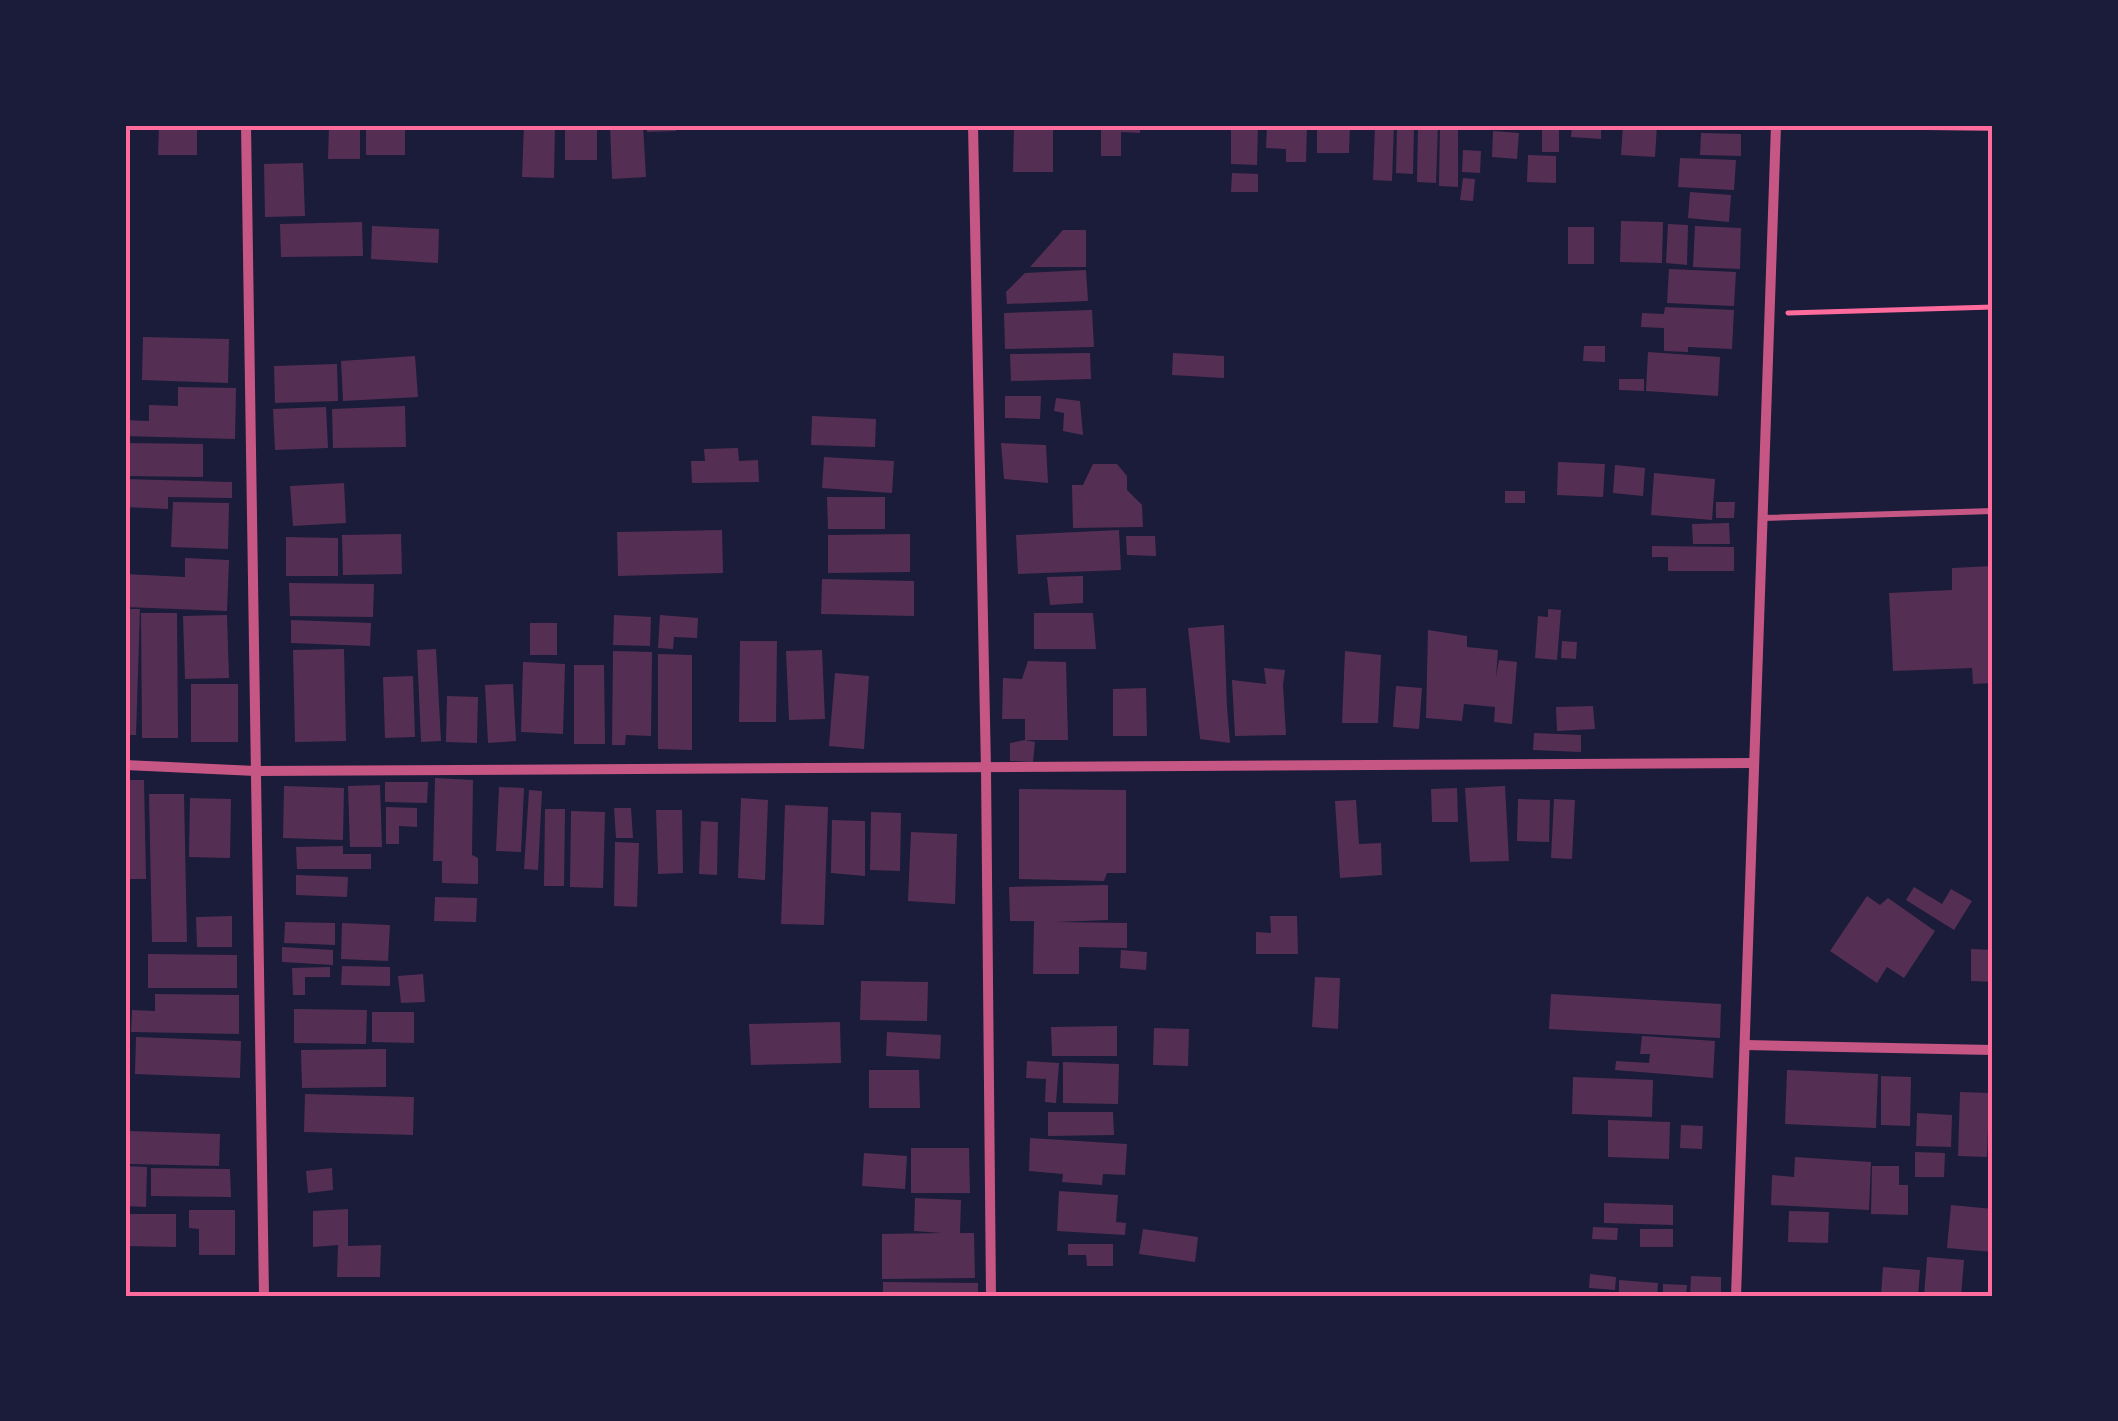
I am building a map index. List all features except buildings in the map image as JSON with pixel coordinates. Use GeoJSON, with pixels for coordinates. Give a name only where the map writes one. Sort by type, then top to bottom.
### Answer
{"type":"FeatureCollection","features":[{"type":"Feature","properties":{"kind":"street"},"geometry":{"type":"LineString","coordinates":[[246,125],[264,1296]]}},
{"type":"Feature","properties":{"kind":"street"},"geometry":{"type":"LineString","coordinates":[[972,125],[986,769],[991,1296]]}},
{"type":"Feature","properties":{"kind":"street"},"geometry":{"type":"LineString","coordinates":[[1736,1296],[1776,125]]}},
{"type":"Feature","properties":{"kind":"street"},"geometry":{"type":"LineString","coordinates":[[125,766],[256,771],[1753,763]]}},
{"type":"Feature","properties":{"kind":"street"},"geometry":{"type":"LineString","coordinates":[[1746,1045],[1993,1050]]}},
{"type":"Feature","properties":{"kind":"lane"},"geometry":{"type":"LineString","coordinates":[[1794,125],[1993,128]]}},
{"type":"Feature","properties":{"kind":"lane"},"geometry":{"type":"LineString","coordinates":[[1762,518],[1993,511]]}},
{"type":"Feature","properties":{"kind":"path"},"geometry":{"type":"LineString","coordinates":[[1788,312],[1993,306]]}}]}
